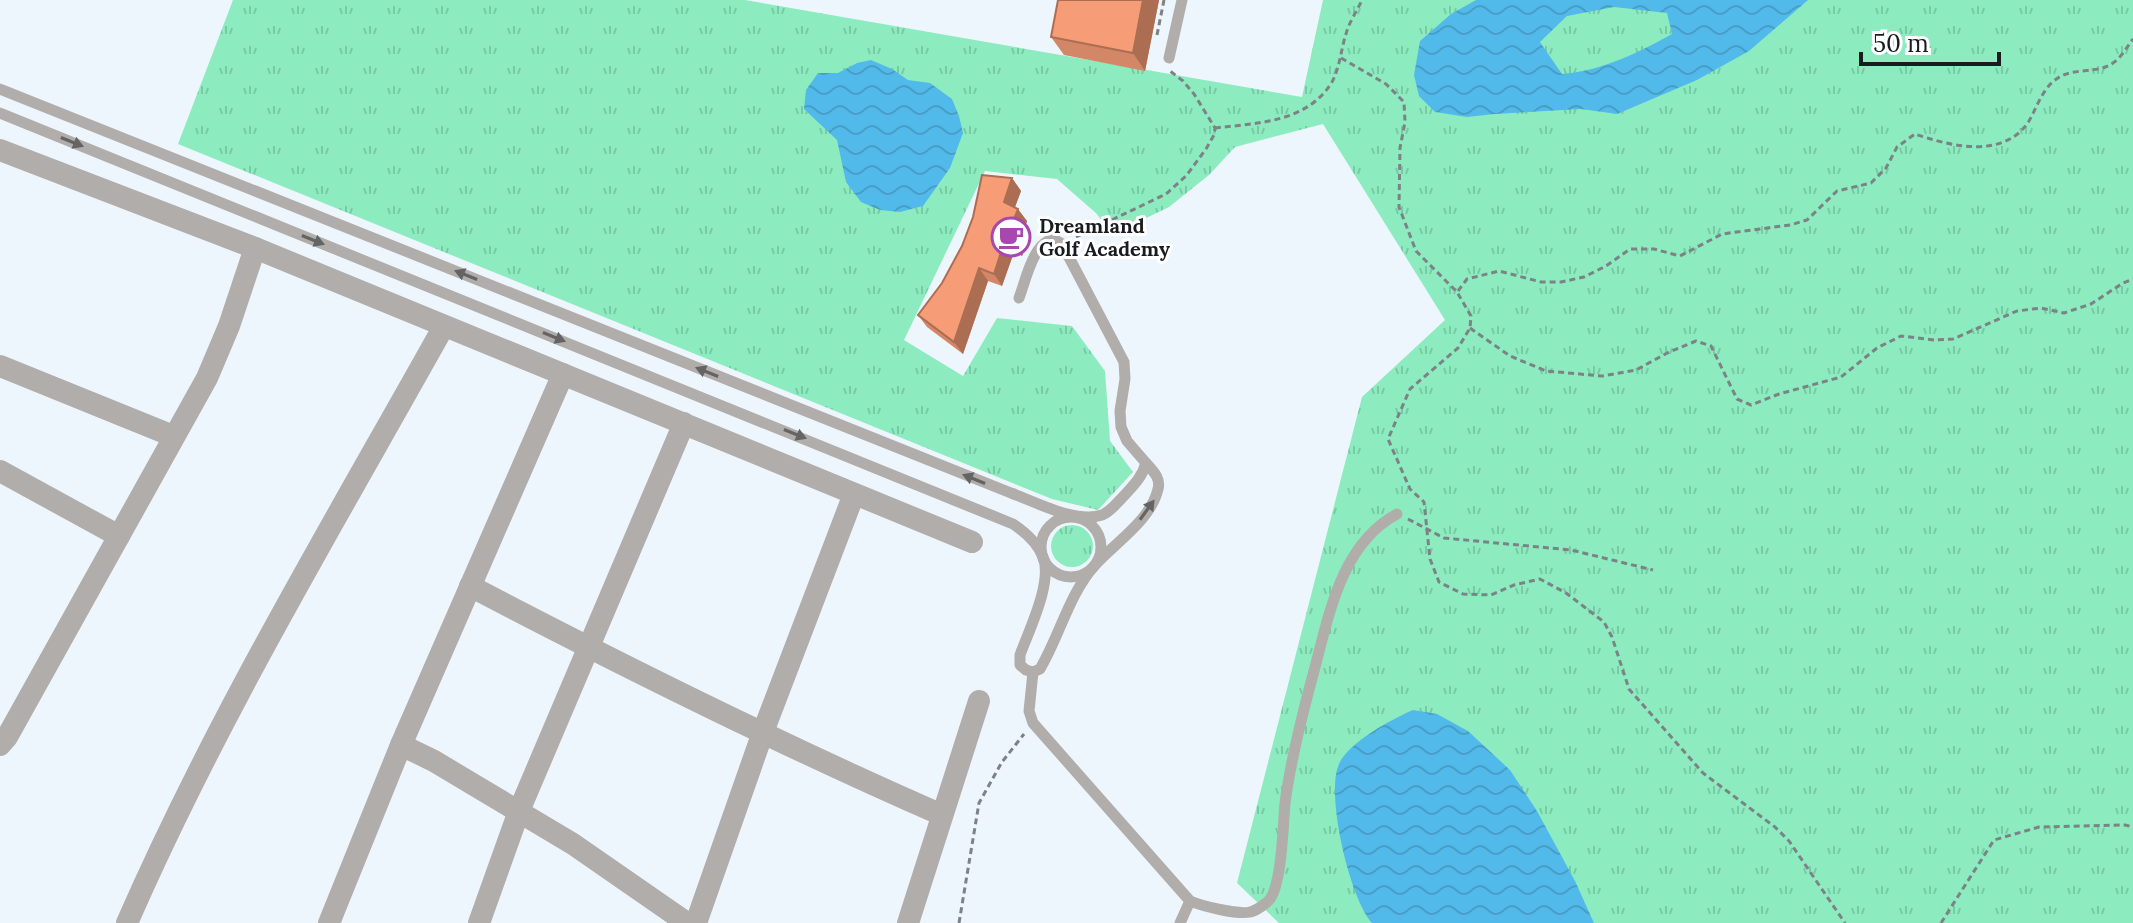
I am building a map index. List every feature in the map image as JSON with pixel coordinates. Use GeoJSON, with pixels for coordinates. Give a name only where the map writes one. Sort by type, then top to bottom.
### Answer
{"type":"FeatureCollection","features":[{"type":"Feature","properties":{"kind":"street"},"geometry":{"type":"LineString","coordinates":[[0,150],[255,248],[972,542]]}},
{"type":"Feature","properties":{"kind":"street"},"geometry":{"type":"LineString","coordinates":[[0,745],[219,352],[255,248]]}},
{"type":"Feature","properties":{"kind":"street"},"geometry":{"type":"LineString","coordinates":[[127,923],[169,829],[256,662],[444,326]]}},
{"type":"Feature","properties":{"kind":"street"},"geometry":{"type":"LineString","coordinates":[[0,366],[173,436]]}},
{"type":"Feature","properties":{"kind":"street"},"geometry":{"type":"LineString","coordinates":[[329,923],[401,745],[563,374]]}},
{"type":"Feature","properties":{"kind":"street"},"geometry":{"type":"LineString","coordinates":[[479,923],[519,811],[684,423]]}},
{"type":"Feature","properties":{"kind":"street"},"geometry":{"type":"LineString","coordinates":[[0,471],[119,536]]}},
{"type":"Feature","properties":{"kind":"street"},"geometry":{"type":"LineString","coordinates":[[696,923],[763,732],[854,494]]}},
{"type":"Feature","properties":{"kind":"street"},"geometry":{"type":"LineString","coordinates":[[470,586],[587,648],[942,815]]}},
{"type":"Feature","properties":{"kind":"street"},"geometry":{"type":"LineString","coordinates":[[908,923],[979,701]]}},
{"type":"Feature","properties":{"kind":"street"},"geometry":{"type":"LineString","coordinates":[[401,745],[434,761],[603,863],[687,923]]}},
{"type":"Feature","properties":{"kind":"lane"},"geometry":{"type":"LineString","coordinates":[[1169,58],[1182,0]]}},
{"type":"Feature","properties":{"kind":"lane"},"geometry":{"type":"LineString","coordinates":[[0,89],[1011,493],[1081,518],[1089,522],[1100,539],[1101,549],[1094,567],[1076,576],[1056,572],[1048,566],[1034,541],[1000,517],[0,113]]}},
{"type":"Feature","properties":{"kind":"lane"},"geometry":{"type":"LineString","coordinates":[[1019,298],[1038,248],[1045,240],[1054,239],[1062,244],[1124,362],[1121,427],[1127,441],[1156,474],[1159,482],[1153,502],[1094,567],[1074,598],[1040,669],[1033,672],[1026,670],[1020,665],[1020,655],[1043,588],[1045,573],[1041,548],[1046,530],[1053,523],[1071,516],[1081,518],[1110,511],[1136,484],[1146,463]]}},
{"type":"Feature","properties":{"kind":"lane"},"geometry":{"type":"LineString","coordinates":[[1033,672],[1029,711],[1033,723],[1190,901],[1206,908],[1250,912],[1269,901],[1276,888],[1295,739],[1333,602],[1359,548],[1383,521],[1397,514]]}},
{"type":"Feature","properties":{"kind":"lane"},"geometry":{"type":"LineString","coordinates":[[1180,923],[1190,901]]}},
{"type":"Feature","properties":{"kind":"path"},"geometry":{"type":"LineString","coordinates":[[1155,45],[1164,0]]}},
{"type":"Feature","properties":{"kind":"path"},"geometry":{"type":"LineString","coordinates":[[1215,128],[1278,121],[1311,105],[1332,82],[1346,32],[1362,0]]}},
{"type":"Feature","properties":{"kind":"path"},"geometry":{"type":"LineString","coordinates":[[1457,292],[1467,279],[1499,271],[1541,282],[1561,282],[1584,277],[1630,249],[1654,249],[1680,256],[1722,234],[1807,220],[1837,191],[1871,183],[1886,168],[1897,147],[1915,134],[1965,147],[1996,145],[2011,138],[2027,124],[2040,98],[2054,80],[2084,69],[2100,70],[2116,62],[2133,39]]}},
{"type":"Feature","properties":{"kind":"path"},"geometry":{"type":"LineString","coordinates":[[1341,58],[1386,84],[1404,102],[1399,207],[1416,251],[1457,292],[1471,316],[1470,328],[1458,348],[1410,389],[1388,439],[1410,489],[1424,502],[1430,559],[1439,582],[1463,594],[1491,595],[1540,579],[1566,593],[1604,622],[1629,689],[1703,773],[1789,841],[1845,923]]}},
{"type":"Feature","properties":{"kind":"path"},"geometry":{"type":"LineString","coordinates":[[1062,244],[1166,194],[1186,176],[1206,149],[1215,128],[1194,94],[1170,71]]}},
{"type":"Feature","properties":{"kind":"path"},"geometry":{"type":"LineString","coordinates":[[1470,328],[1510,356],[1546,371],[1602,376],[1636,370],[1696,341],[1711,346],[1737,399],[1751,405],[1841,377],[1877,348],[1901,336],[1953,339],[2017,311],[2041,308],[2064,313],[2091,304],[2133,279]]}},
{"type":"Feature","properties":{"kind":"path"},"geometry":{"type":"LineString","coordinates":[[1397,514],[1444,538],[1571,550],[1653,570]]}},
{"type":"Feature","properties":{"kind":"path"},"geometry":{"type":"LineString","coordinates":[[959,923],[979,803],[1002,762],[1033,723]]}},
{"type":"Feature","properties":{"kind":"path"},"geometry":{"type":"LineString","coordinates":[[1941,923],[1994,840],[2039,827],[2133,827]]}},
{"type":"Feature","properties":{"kind":"green space"},"geometry":{"type":"Polygon","coordinates":[[[233,0],[745,0],[1302,97],[1323,0],[2133,0],[2133,923],[1279,923],[1237,883],[1362,397],[1445,320],[1323,124],[1235,147],[1209,175],[1169,207],[1111,235],[1097,214],[1057,179],[985,171],[904,340],[963,376],[997,318],[1072,326],[1105,371],[1110,441],[1133,472],[1098,510],[1052,499],[178,144],[233,0]]]}},
{"type":"Feature","properties":{"kind":"green space"},"geometry":{"type":"Polygon","coordinates":[[[1072,525],[1087,531],[1093,546],[1087,561],[1072,567],[1057,561],[1051,546],[1057,531],[1072,525]]]}},
{"type":"Feature","properties":{"kind":"water"},"geometry":{"type":"Polygon","coordinates":[[[1476,0],[1808,0],[1749,51],[1697,80],[1617,114],[1581,109],[1467,117],[1435,112],[1419,96],[1414,75],[1420,41],[1451,14],[1476,0]],[[1614,7],[1567,16],[1540,42],[1562,74],[1591,69],[1633,54],[1672,34],[1667,13],[1614,7]]]}},
{"type":"Feature","properties":{"kind":"water"},"geometry":{"type":"Polygon","coordinates":[[[871,60],[908,80],[930,83],[952,99],[959,116],[963,133],[950,168],[923,206],[900,212],[880,210],[861,202],[846,182],[837,140],[804,109],[806,90],[818,73],[838,73],[871,60]]]}},
{"type":"Feature","properties":{"kind":"water"},"geometry":{"type":"Polygon","coordinates":[[[1413,710],[1437,714],[1468,731],[1510,770],[1537,811],[1594,923],[1372,923],[1348,870],[1337,821],[1335,778],[1344,756],[1361,740],[1413,710]]]}},
{"type":"Feature","properties":{"kind":"building"},"geometry":{"type":"Polygon","coordinates":[[[1058,0],[1143,0],[1133,53],[1051,37],[1058,0]]]}},
{"type":"Feature","properties":{"kind":"building"},"geometry":{"type":"Polygon","coordinates":[[[982,175],[1012,178],[1004,202],[1018,209],[1014,219],[1022,222],[1013,244],[1005,240],[994,274],[979,268],[954,342],[918,315],[942,283],[962,246],[973,217],[982,175]]]}},
{"type":"Feature","properties":{"kind":"place","name":"Dreamland Golf Academy"},"geometry":{"type":"Point","coordinates":[1011,237]}}]}
